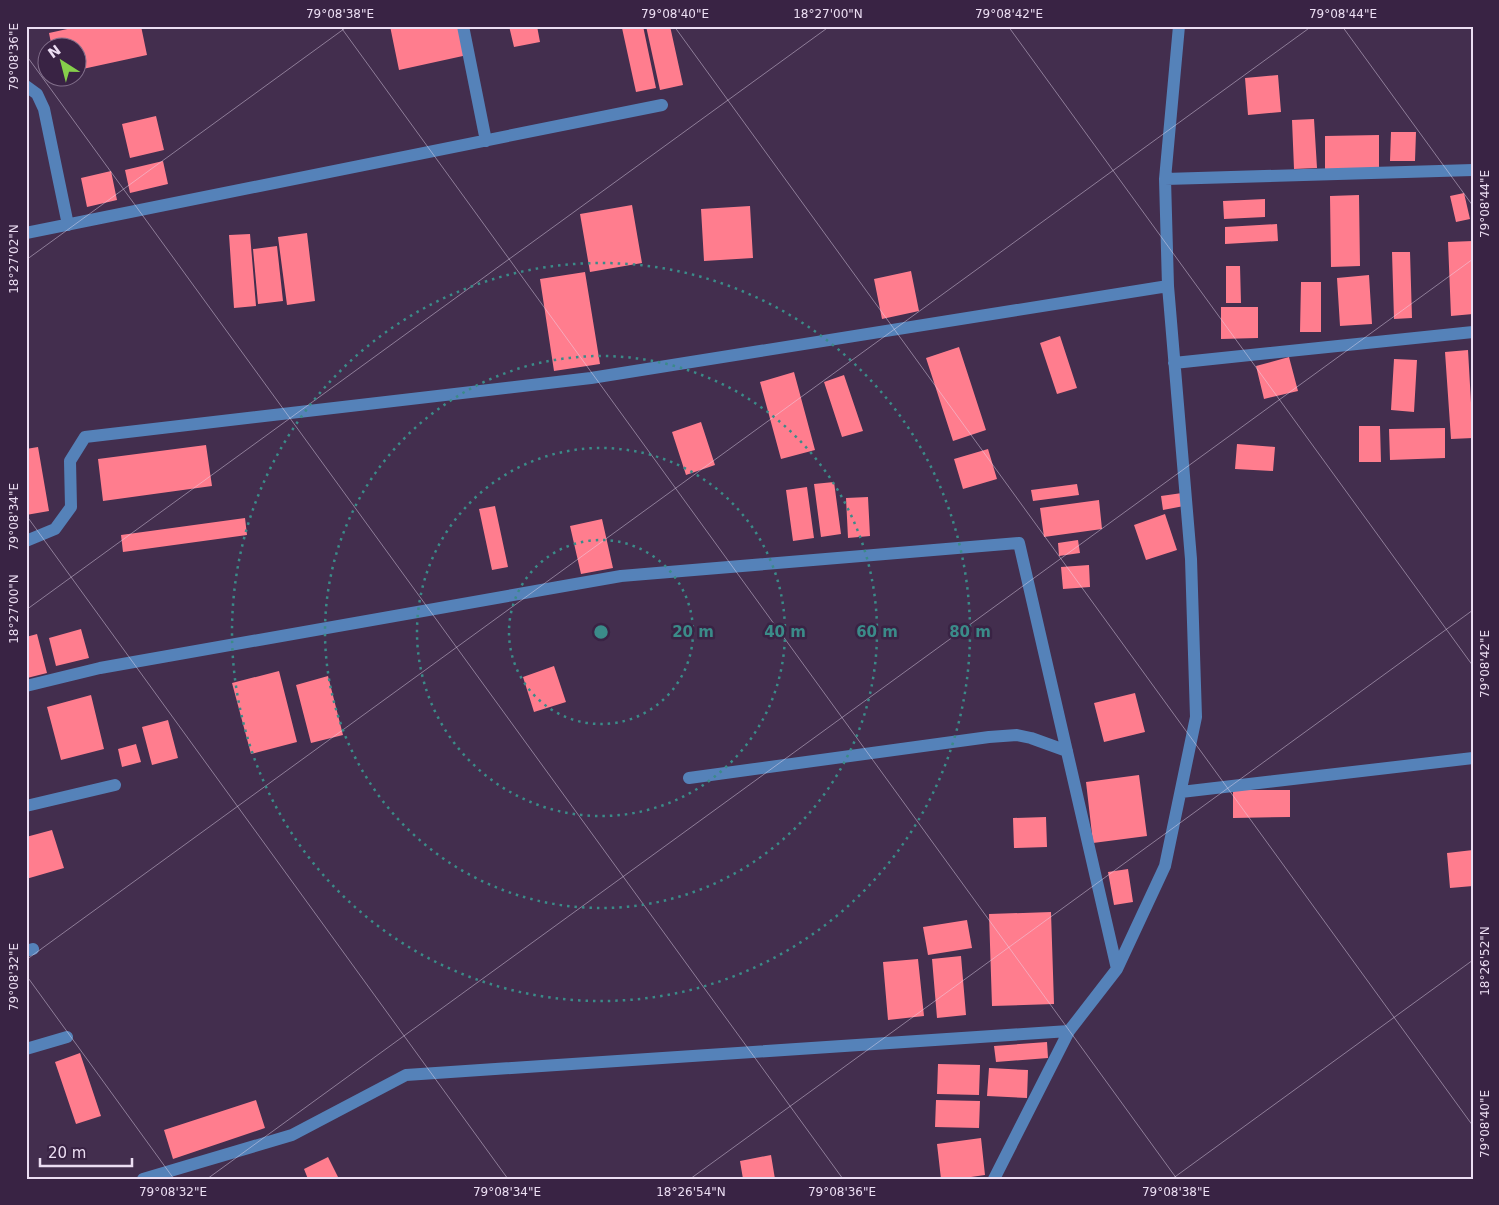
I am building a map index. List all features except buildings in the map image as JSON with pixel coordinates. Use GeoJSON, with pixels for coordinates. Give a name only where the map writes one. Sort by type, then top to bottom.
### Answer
{"type":"FeatureCollection","features":[{"type":"Feature","properties":{"kind":"street"},"geometry":{"type":"LineString","coordinates":[[463,26],[486,141]]}},
{"type":"Feature","properties":{"kind":"street"},"geometry":{"type":"LineString","coordinates":[[994,1179],[1069,1031],[1117,969],[1165,866],[1196,717],[1191,559],[1168,286],[1165,179],[1178,26]]}},
{"type":"Feature","properties":{"kind":"street"},"geometry":{"type":"LineString","coordinates":[[26,86],[37,94],[44,109],[68,225]]}},
{"type":"Feature","properties":{"kind":"street"},"geometry":{"type":"LineString","coordinates":[[26,233],[662,105]]}},
{"type":"Feature","properties":{"kind":"street"},"geometry":{"type":"LineString","coordinates":[[1165,179],[1473,170]]}},
{"type":"Feature","properties":{"kind":"street"},"geometry":{"type":"LineString","coordinates":[[26,541],[56,529],[71,507],[70,461],[85,437],[591,378],[1168,286]]}},
{"type":"Feature","properties":{"kind":"street"},"geometry":{"type":"LineString","coordinates":[[1174,363],[1473,332]]}},
{"type":"Feature","properties":{"kind":"street"},"geometry":{"type":"LineString","coordinates":[[26,686],[100,668],[621,576],[1019,544],[1117,969]]}},
{"type":"Feature","properties":{"kind":"street"},"geometry":{"type":"LineString","coordinates":[[689,778],[979,738],[1017,735],[1067,751]]}},
{"type":"Feature","properties":{"kind":"street"},"geometry":{"type":"LineString","coordinates":[[1181,792],[1473,758]]}},
{"type":"Feature","properties":{"kind":"street"},"geometry":{"type":"LineString","coordinates":[[26,806],[114,785]]}},
{"type":"Feature","properties":{"kind":"street"},"geometry":{"type":"LineString","coordinates":[[143,1179],[292,1134],[406,1075],[1069,1031]]}},
{"type":"Feature","properties":{"kind":"street"},"geometry":{"type":"LineString","coordinates":[[26,1049],[67,1037]]}}]}
